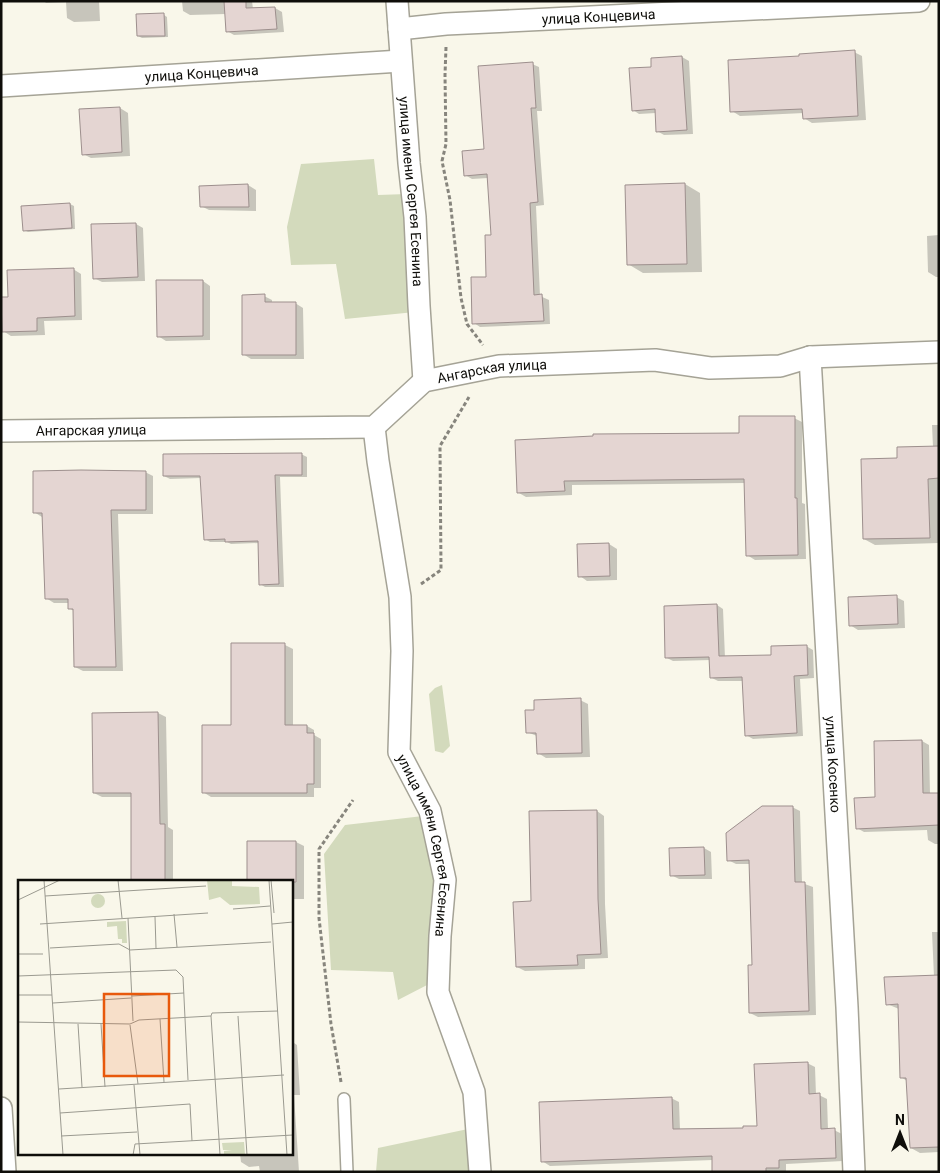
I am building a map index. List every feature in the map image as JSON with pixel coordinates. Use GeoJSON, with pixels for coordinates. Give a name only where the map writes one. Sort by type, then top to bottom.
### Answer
{"type":"FeatureCollection","features":[{"type":"Feature","properties":{"kind":"street","name":"улица имени Сергея Есенина"},"geometry":{"type":"LineString","coordinates":[[397,1],[415,217],[424,381]]}},
{"type":"Feature","properties":{"kind":"street","name":"улица Концевича"},"geometry":{"type":"LineString","coordinates":[[399,29],[446,24],[919,1]]}},
{"type":"Feature","properties":{"kind":"street","name":"улица Концевича"},"geometry":{"type":"LineString","coordinates":[[1,86],[402,61]]}},
{"type":"Feature","properties":{"kind":"street","name":"Ангарская улица"},"geometry":{"type":"LineString","coordinates":[[1,431],[374,427],[424,381],[499,366],[655,360],[710,368],[780,366],[810,356],[939,352]]}},
{"type":"Feature","properties":{"kind":"street","name":"улица Косенко"},"geometry":{"type":"LineString","coordinates":[[810,356],[854,1172]]}},
{"type":"Feature","properties":{"kind":"street","name":"улица имени Сергея Есенина"},"geometry":{"type":"LineString","coordinates":[[374,427],[400,597],[402,651],[399,752],[430,811],[445,880],[438,992],[474,1092],[480,1172]]}},
{"type":"Feature","properties":{"kind":"street"},"geometry":{"type":"LineString","coordinates":[[1,1108],[5,1172]]}},
{"type":"Feature","properties":{"kind":"lane"},"geometry":{"type":"LineString","coordinates":[[344,1099],[347,1172]]}},
{"type":"Feature","properties":{"kind":"path"},"geometry":{"type":"LineString","coordinates":[[400,597],[441,570],[440,446],[486,368],[483,343],[468,324],[461,298],[450,200],[442,161],[446,144],[444,75],[446,24]]}},
{"type":"Feature","properties":{"kind":"path"},"geometry":{"type":"LineString","coordinates":[[344,1099],[332,1024],[319,918],[319,849],[353,800]]}},
{"type":"Feature","properties":{"kind":"green space"},"geometry":{"type":"Polygon","coordinates":[[[374,159],[378,195],[407,194],[415,312],[345,319],[336,264],[291,265],[287,227],[301,164],[374,159]]]}},
{"type":"Feature","properties":{"kind":"green space"},"geometry":{"type":"Polygon","coordinates":[[[442,685],[450,746],[443,753],[435,751],[429,694],[435,688],[442,685]]]}},
{"type":"Feature","properties":{"kind":"green space"},"geometry":{"type":"Polygon","coordinates":[[[423,816],[440,886],[429,984],[398,1000],[393,972],[331,970],[324,854],[345,825],[423,816]]]}},
{"type":"Feature","properties":{"kind":"green space"},"geometry":{"type":"Polygon","coordinates":[[[468,1129],[471,1172],[376,1172],[378,1148],[468,1129]]]}},
{"type":"Feature","properties":{"kind":"building"},"geometry":{"type":"Polygon","coordinates":[[[224,1],[246,1],[246,8],[275,7],[277,29],[226,32],[224,1]]]}},
{"type":"Feature","properties":{"kind":"building"},"geometry":{"type":"Polygon","coordinates":[[[164,13],[165,36],[137,36],[136,14],[164,13]]]}},
{"type":"Feature","properties":{"kind":"building"},"geometry":{"type":"Polygon","coordinates":[[[855,50],[858,116],[803,119],[802,109],[730,112],[728,60],[799,56],[799,54],[855,50]]]}},
{"type":"Feature","properties":{"kind":"building"},"geometry":{"type":"Polygon","coordinates":[[[682,56],[687,130],[656,132],[655,109],[632,111],[629,68],[651,67],[651,58],[682,56]]]}},
{"type":"Feature","properties":{"kind":"building"},"geometry":{"type":"Polygon","coordinates":[[[533,62],[536,108],[531,108],[538,202],[530,203],[534,295],[542,294],[544,321],[472,324],[471,277],[486,277],[485,235],[491,235],[487,174],[464,176],[462,151],[484,149],[478,66],[533,62]]]}},
{"type":"Feature","properties":{"kind":"building"},"geometry":{"type":"Polygon","coordinates":[[[120,107],[122,152],[82,155],[79,109],[120,107]]]}},
{"type":"Feature","properties":{"kind":"building"},"geometry":{"type":"Polygon","coordinates":[[[685,183],[687,264],[627,265],[625,185],[685,183]]]}},
{"type":"Feature","properties":{"kind":"building"},"geometry":{"type":"Polygon","coordinates":[[[248,184],[249,207],[200,207],[199,186],[248,184]]]}},
{"type":"Feature","properties":{"kind":"building"},"geometry":{"type":"Polygon","coordinates":[[[70,203],[72,228],[23,231],[21,206],[70,203]]]}},
{"type":"Feature","properties":{"kind":"building"},"geometry":{"type":"Polygon","coordinates":[[[136,223],[138,277],[93,279],[91,224],[136,223]]]}},
{"type":"Feature","properties":{"kind":"building"},"geometry":{"type":"Polygon","coordinates":[[[74,268],[75,316],[37,318],[37,331],[2,332],[1,297],[8,297],[7,270],[74,268]]]}},
{"type":"Feature","properties":{"kind":"building"},"geometry":{"type":"Polygon","coordinates":[[[156,280],[203,280],[203,336],[157,337],[156,280]]]}},
{"type":"Feature","properties":{"kind":"building"},"geometry":{"type":"Polygon","coordinates":[[[265,294],[265,302],[296,302],[296,355],[242,355],[242,295],[265,294]]]}},
{"type":"Feature","properties":{"kind":"building"},"geometry":{"type":"Polygon","coordinates":[[[739,416],[795,416],[795,498],[797,498],[798,555],[746,556],[744,479],[564,481],[565,491],[517,493],[515,440],[593,436],[593,434],[739,433],[739,416]]]}},
{"type":"Feature","properties":{"kind":"building"},"geometry":{"type":"Polygon","coordinates":[[[939,446],[939,478],[928,479],[930,538],[863,539],[861,459],[897,458],[897,447],[939,446]]]}},
{"type":"Feature","properties":{"kind":"building"},"geometry":{"type":"Polygon","coordinates":[[[302,453],[302,475],[275,475],[279,584],[259,585],[258,541],[225,542],[225,539],[204,540],[200,476],[163,476],[163,454],[302,453]]]}},
{"type":"Feature","properties":{"kind":"building"},"geometry":{"type":"Polygon","coordinates":[[[33,471],[146,471],[146,510],[111,510],[116,667],[74,667],[73,609],[68,609],[68,599],[45,599],[42,513],[33,513],[33,471]]]}},
{"type":"Feature","properties":{"kind":"building"},"geometry":{"type":"Polygon","coordinates":[[[609,543],[610,576],[578,577],[577,544],[609,543]]]}},
{"type":"Feature","properties":{"kind":"building"},"geometry":{"type":"Polygon","coordinates":[[[897,595],[898,624],[849,626],[848,597],[897,595]]]}},
{"type":"Feature","properties":{"kind":"building"},"geometry":{"type":"Polygon","coordinates":[[[717,604],[719,656],[771,655],[771,646],[807,645],[808,675],[794,676],[797,733],[745,736],[742,677],[710,678],[709,657],[665,658],[664,606],[717,604]]]}},
{"type":"Feature","properties":{"kind":"building"},"geometry":{"type":"Polygon","coordinates":[[[231,643],[285,643],[285,725],[307,725],[307,733],[314,733],[314,784],[307,784],[307,793],[202,793],[202,725],[231,725],[231,643]]]}},
{"type":"Feature","properties":{"kind":"building"},"geometry":{"type":"Polygon","coordinates":[[[581,698],[582,753],[537,754],[536,733],[526,733],[525,710],[534,710],[534,700],[581,698]]]}},
{"type":"Feature","properties":{"kind":"building"},"geometry":{"type":"Polygon","coordinates":[[[158,712],[160,824],[165,824],[165,880],[131,880],[131,793],[93,793],[92,713],[158,712]]]}},
{"type":"Feature","properties":{"kind":"building"},"geometry":{"type":"Polygon","coordinates":[[[922,740],[923,793],[939,793],[939,825],[856,829],[854,798],[875,797],[874,741],[922,740]]]}},
{"type":"Feature","properties":{"kind":"building"},"geometry":{"type":"Polygon","coordinates":[[[762,806],[793,806],[795,882],[805,882],[809,1011],[749,1013],[748,965],[752,965],[749,860],[727,861],[726,833],[762,806]]]}},
{"type":"Feature","properties":{"kind":"building"},"geometry":{"type":"Polygon","coordinates":[[[597,810],[601,954],[577,955],[578,965],[516,967],[513,902],[531,901],[529,811],[597,810]]]}},
{"type":"Feature","properties":{"kind":"building"},"geometry":{"type":"Polygon","coordinates":[[[247,841],[296,841],[296,882],[292,882],[292,880],[247,880],[247,841]]]}},
{"type":"Feature","properties":{"kind":"building"},"geometry":{"type":"Polygon","coordinates":[[[704,847],[705,875],[670,876],[669,848],[704,847]]]}},
{"type":"Feature","properties":{"kind":"building"},"geometry":{"type":"Polygon","coordinates":[[[939,975],[939,1147],[910,1148],[906,1078],[900,1078],[898,1004],[886,1005],[884,977],[939,975]]]}},
{"type":"Feature","properties":{"kind":"building"},"geometry":{"type":"Polygon","coordinates":[[[808,1062],[809,1094],[820,1093],[821,1129],[835,1128],[836,1158],[779,1160],[779,1168],[766,1168],[766,1172],[712,1172],[712,1156],[541,1162],[539,1102],[672,1097],[673,1129],[757,1126],[754,1064],[808,1062]]]}}]}
